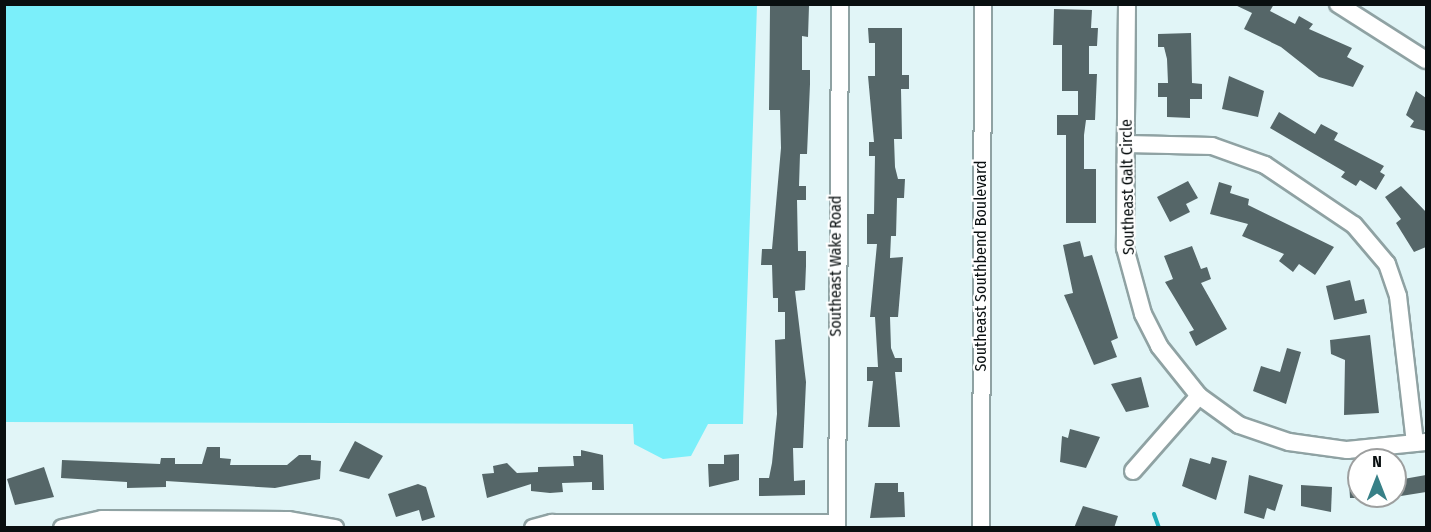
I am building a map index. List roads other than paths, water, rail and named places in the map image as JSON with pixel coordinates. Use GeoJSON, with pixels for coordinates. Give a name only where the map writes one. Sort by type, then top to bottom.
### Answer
{"type":"FeatureCollection","features":[{"type":"Feature","properties":{"kind":"street","name":"Southeast Wake Road"},"geometry":{"type":"LineString","coordinates":[[837,525],[840,4]]}},
{"type":"Feature","properties":{"kind":"street","name":"Southeast Southbend Boulevard"},"geometry":{"type":"LineString","coordinates":[[981,528],[983,4]]}},
{"type":"Feature","properties":{"kind":"street","name":"Southeast Galt Circle"},"geometry":{"type":"LineString","coordinates":[[1127,4],[1125,248],[1134,286],[1160,346],[1199,396],[1239,425],[1289,442],[1347,450],[1421,442]]}},
{"type":"Feature","properties":{"kind":"street"},"geometry":{"type":"LineString","coordinates":[[1338,4],[1426,60]]}},
{"type":"Feature","properties":{"kind":"street"},"geometry":{"type":"LineString","coordinates":[[1127,144],[1212,146],[1264,165],[1354,225],[1387,264],[1398,296],[1421,442]]}},
{"type":"Feature","properties":{"kind":"street"},"geometry":{"type":"LineString","coordinates":[[1133,471],[1199,396]]}},
{"type":"Feature","properties":{"kind":"street"},"geometry":{"type":"LineString","coordinates":[[62,528],[102,519],[288,520],[335,528]]}},
{"type":"Feature","properties":{"kind":"street"},"geometry":{"type":"LineString","coordinates":[[532,528],[552,523],[837,525]]}},
{"type":"Feature","properties":{"kind":"waterway"},"geometry":{"type":"LineString","coordinates":[[1154,514],[1159,528]]}}]}
